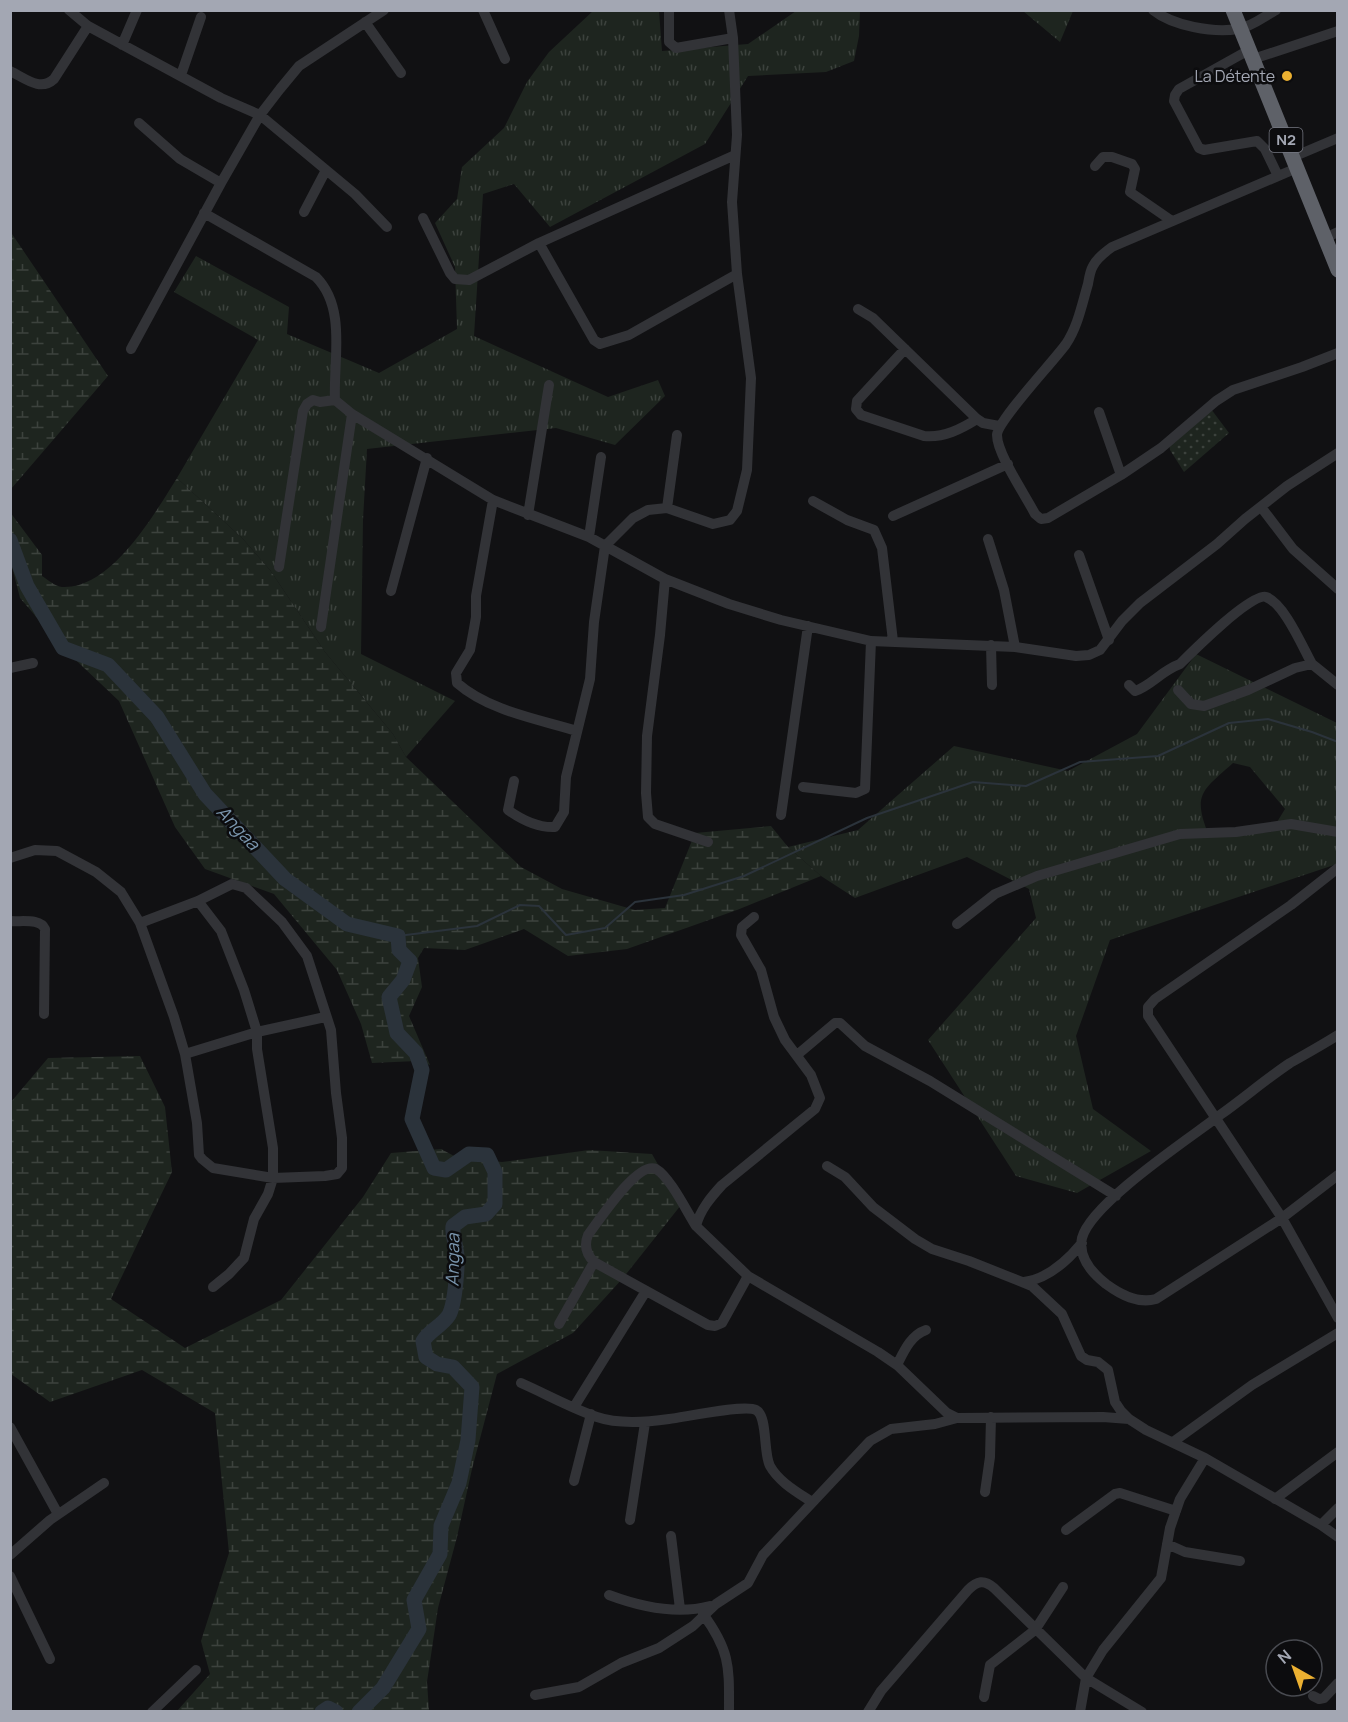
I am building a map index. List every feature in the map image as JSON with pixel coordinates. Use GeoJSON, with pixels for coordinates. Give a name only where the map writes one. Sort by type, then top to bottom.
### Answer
{"type":"FeatureCollection","features":[{"type":"Feature","properties":{"kind":"highway","name":"N2"},"geometry":{"type":"LineString","coordinates":[[1233,10],[1295,162],[1331,236],[1338,270]]}},
{"type":"Feature","properties":{"kind":"street"},"geometry":{"type":"LineString","coordinates":[[69,10],[88,26],[122,45],[221,98],[260,115],[355,194],[387,227]]}},
{"type":"Feature","properties":{"kind":"street"},"geometry":{"type":"LineString","coordinates":[[122,45],[137,10]]}},
{"type":"Feature","properties":{"kind":"street"},"geometry":{"type":"LineString","coordinates":[[131,349],[260,115],[299,66],[384,10]]}},
{"type":"Feature","properties":{"kind":"street"},"geometry":{"type":"LineString","coordinates":[[483,10],[505,59]]}},
{"type":"Feature","properties":{"kind":"street"},"geometry":{"type":"LineString","coordinates":[[669,10],[669,42],[676,48],[733,38]]}},
{"type":"Feature","properties":{"kind":"street"},"geometry":{"type":"LineString","coordinates":[[514,781],[508,810],[521,820],[555,827],[564,812],[566,777],[590,679],[594,622],[605,546],[633,518],[648,510],[666,508],[712,524],[730,520],[737,511],[747,470],[751,378],[732,202],[737,135],[733,38],[729,10]]}},
{"type":"Feature","properties":{"kind":"street"},"geometry":{"type":"LineString","coordinates":[[1153,10],[1161,17],[1209,30],[1240,29],[1276,10]]}},
{"type":"Feature","properties":{"kind":"street"},"geometry":{"type":"LineString","coordinates":[[181,75],[201,17]]}},
{"type":"Feature","properties":{"kind":"street"},"geometry":{"type":"LineString","coordinates":[[365,22],[400,73]]}},
{"type":"Feature","properties":{"kind":"street"},"geometry":{"type":"LineString","coordinates":[[10,71],[38,85],[50,83],[88,26]]}},
{"type":"Feature","properties":{"kind":"street"},"geometry":{"type":"LineString","coordinates":[[1278,176],[1265,149],[1257,141],[1204,150],[1199,148],[1174,101],[1179,89],[1251,55],[1338,31]]}},
{"type":"Feature","properties":{"kind":"street"},"geometry":{"type":"LineString","coordinates":[[139,123],[180,159],[221,183]]}},
{"type":"Feature","properties":{"kind":"street"},"geometry":{"type":"LineString","coordinates":[[1338,138],[1295,162],[1278,176],[1112,247],[1102,254],[1093,266],[1075,328],[1067,342],[999,426],[997,436],[1003,455],[1035,514],[1041,519],[1061,512],[1121,475],[1161,448],[1216,401],[1233,390],[1302,368],[1338,353]]}},
{"type":"Feature","properties":{"kind":"street"},"geometry":{"type":"LineString","coordinates":[[423,218],[450,273],[455,279],[469,280],[539,243],[735,154]]}},
{"type":"Feature","properties":{"kind":"street"},"geometry":{"type":"LineString","coordinates":[[1095,166],[1103,157],[1112,157],[1132,164],[1135,169],[1130,192],[1172,221]]}},
{"type":"Feature","properties":{"kind":"street"},"geometry":{"type":"LineString","coordinates":[[304,212],[326,170]]}},
{"type":"Feature","properties":{"kind":"street"},"geometry":{"type":"LineString","coordinates":[[204,213],[321,282],[335,315],[335,400]]}},
{"type":"Feature","properties":{"kind":"street"},"geometry":{"type":"LineString","coordinates":[[539,243],[594,340],[600,344],[629,335],[738,274]]}},
{"type":"Feature","properties":{"kind":"street"},"geometry":{"type":"LineString","coordinates":[[858,309],[873,318],[977,419],[983,423],[999,426]]}},
{"type":"Feature","properties":{"kind":"street"},"geometry":{"type":"LineString","coordinates":[[905,349],[857,401],[856,409],[861,415],[924,436],[934,437],[962,429],[977,419]]}},
{"type":"Feature","properties":{"kind":"street"},"geometry":{"type":"LineString","coordinates":[[528,515],[549,385]]}},
{"type":"Feature","properties":{"kind":"street"},"geometry":{"type":"LineString","coordinates":[[279,567],[303,411],[313,400],[320,402],[335,400],[352,414],[493,500],[589,537],[664,579],[729,604],[871,641],[992,645],[1082,656],[1100,650],[1122,621],[1140,603],[1287,486],[1338,453]]}},
{"type":"Feature","properties":{"kind":"street"},"geometry":{"type":"LineString","coordinates":[[1099,412],[1121,475]]}},
{"type":"Feature","properties":{"kind":"street"},"geometry":{"type":"LineString","coordinates":[[321,627],[352,414]]}},
{"type":"Feature","properties":{"kind":"street"},"geometry":{"type":"LineString","coordinates":[[666,508],[677,435]]}},
{"type":"Feature","properties":{"kind":"street"},"geometry":{"type":"LineString","coordinates":[[589,537],[601,457]]}},
{"type":"Feature","properties":{"kind":"street"},"geometry":{"type":"LineString","coordinates":[[391,591],[427,458]]}},
{"type":"Feature","properties":{"kind":"street"},"geometry":{"type":"LineString","coordinates":[[893,516],[1008,464]]}},
{"type":"Feature","properties":{"kind":"street"},"geometry":{"type":"LineString","coordinates":[[493,500],[476,596],[475,626],[470,650],[456,673],[458,683],[466,691],[497,705],[578,731]]}},
{"type":"Feature","properties":{"kind":"street"},"geometry":{"type":"LineString","coordinates":[[813,501],[847,520],[874,530],[879,538],[893,641]]}},
{"type":"Feature","properties":{"kind":"street"},"geometry":{"type":"LineString","coordinates":[[1261,507],[1293,549],[1338,589]]}},
{"type":"Feature","properties":{"kind":"street"},"geometry":{"type":"LineString","coordinates":[[988,539],[1004,590],[1015,647]]}},
{"type":"Feature","properties":{"kind":"street"},"geometry":{"type":"LineString","coordinates":[[1079,555],[1109,640]]}},
{"type":"Feature","properties":{"kind":"street"},"geometry":{"type":"LineString","coordinates":[[664,579],[660,635],[647,736],[648,817],[655,824],[708,842]]}},
{"type":"Feature","properties":{"kind":"street"},"geometry":{"type":"LineString","coordinates":[[1129,685],[1135,691],[1141,689],[1166,669],[1180,664],[1247,603],[1262,596],[1268,598],[1282,612],[1312,664],[1338,685]]}},
{"type":"Feature","properties":{"kind":"street"},"geometry":{"type":"LineString","coordinates":[[781,815],[808,626]]}},
{"type":"Feature","properties":{"kind":"street"},"geometry":{"type":"LineString","coordinates":[[803,787],[856,793],[864,789],[871,641]]}},
{"type":"Feature","properties":{"kind":"street"},"geometry":{"type":"LineString","coordinates":[[992,645],[992,685]]}},
{"type":"Feature","properties":{"kind":"street"},"geometry":{"type":"LineString","coordinates":[[10,668],[33,663]]}},
{"type":"Feature","properties":{"kind":"street"},"geometry":{"type":"LineString","coordinates":[[1178,690],[1191,704],[1204,706],[1248,690],[1295,668],[1312,664]]}},
{"type":"Feature","properties":{"kind":"street"},"geometry":{"type":"LineString","coordinates":[[957,924],[995,894],[1037,876],[1179,834],[1236,832],[1291,824],[1338,832]]}},
{"type":"Feature","properties":{"kind":"street"},"geometry":{"type":"LineString","coordinates":[[10,858],[35,850],[57,851],[81,863],[115,886],[140,923],[185,1054],[195,1111],[199,1155],[213,1168],[273,1178],[337,1174],[342,1168],[342,1138],[331,1030],[307,956],[282,922],[246,888],[232,884],[198,901],[140,923]]}},
{"type":"Feature","properties":{"kind":"street"},"geometry":{"type":"LineString","coordinates":[[1338,868],[1292,905],[1155,999],[1148,1007],[1148,1016],[1282,1218],[1338,1318]]}},
{"type":"Feature","properties":{"kind":"street"},"geometry":{"type":"LineString","coordinates":[[198,901],[221,931],[244,990],[257,1032],[257,1049],[273,1148],[273,1178],[268,1194],[254,1220],[244,1258],[213,1287]]}},
{"type":"Feature","properties":{"kind":"street"},"geometry":{"type":"LineString","coordinates":[[696,1227],[710,1198],[722,1185],[815,1109],[820,1098],[811,1075],[781,1033],[774,1017],[761,970],[741,935],[742,927],[754,917]]}},
{"type":"Feature","properties":{"kind":"street"},"geometry":{"type":"LineString","coordinates":[[10,921],[39,922],[45,929],[44,1014]]}},
{"type":"Feature","properties":{"kind":"street"},"geometry":{"type":"LineString","coordinates":[[185,1054],[257,1032],[325,1017]]}},
{"type":"Feature","properties":{"kind":"street"},"geometry":{"type":"LineString","coordinates":[[797,1055],[835,1023],[840,1023],[865,1046],[930,1081],[1116,1196]]}},
{"type":"Feature","properties":{"kind":"street"},"geometry":{"type":"LineString","coordinates":[[1338,1035],[1289,1064],[1145,1170],[1098,1213],[1087,1227],[1081,1253],[1088,1266],[1106,1284],[1131,1299],[1144,1302],[1156,1299],[1282,1218],[1338,1175]]}},
{"type":"Feature","properties":{"kind":"street"},"geometry":{"type":"LineString","coordinates":[[827,1166],[845,1177],[873,1207],[932,1249],[1032,1286],[1062,1314],[1082,1356],[1098,1362],[1108,1370],[1115,1402],[1120,1411],[1129,1419],[1146,1430],[1205,1458],[1321,1525],[1338,1538]]}},
{"type":"Feature","properties":{"kind":"street"},"geometry":{"type":"LineString","coordinates":[[748,1276],[722,1323],[715,1326],[702,1324],[594,1262],[586,1249],[585,1242],[629,1182],[641,1171],[651,1167],[665,1178],[696,1227],[748,1276],[855,1337],[897,1365],[947,1413],[957,1418]]}},
{"type":"Feature","properties":{"kind":"street"},"geometry":{"type":"LineString","coordinates":[[1024,1282],[1036,1281],[1065,1260],[1082,1243]]}},
{"type":"Feature","properties":{"kind":"street"},"geometry":{"type":"LineString","coordinates":[[559,1324],[594,1262]]}},
{"type":"Feature","properties":{"kind":"street"},"geometry":{"type":"LineString","coordinates":[[574,1407],[646,1291]]}},
{"type":"Feature","properties":{"kind":"street"},"geometry":{"type":"LineString","coordinates":[[897,1365],[911,1340],[919,1332],[926,1330]]}},
{"type":"Feature","properties":{"kind":"street"},"geometry":{"type":"LineString","coordinates":[[1173,1442],[1252,1385],[1338,1333]]}},
{"type":"Feature","properties":{"kind":"street"},"geometry":{"type":"LineString","coordinates":[[521,1383],[598,1418],[645,1423],[726,1410],[755,1409],[762,1418],[769,1464],[785,1483],[812,1502]]}},
{"type":"Feature","properties":{"kind":"street"},"geometry":{"type":"LineString","coordinates":[[574,1481],[591,1414]]}},
{"type":"Feature","properties":{"kind":"street"},"geometry":{"type":"LineString","coordinates":[[986,1492],[991,1417]]}},
{"type":"Feature","properties":{"kind":"street"},"geometry":{"type":"LineString","coordinates":[[535,1695],[579,1687],[621,1663],[659,1648],[693,1626],[703,1614],[748,1583],[763,1555],[870,1441],[891,1428],[935,1424],[957,1418],[1103,1417],[1129,1419]]}},
{"type":"Feature","properties":{"kind":"street"},"geometry":{"type":"LineString","coordinates":[[630,1520],[645,1423]]}},
{"type":"Feature","properties":{"kind":"street"},"geometry":{"type":"LineString","coordinates":[[10,1427],[58,1514]]}},
{"type":"Feature","properties":{"kind":"street"},"geometry":{"type":"LineString","coordinates":[[1275,1499],[1338,1452]]}},
{"type":"Feature","properties":{"kind":"street"},"geometry":{"type":"LineString","coordinates":[[1080,1712],[1086,1678],[1103,1650],[1161,1578],[1167,1544],[1180,1499],[1205,1458]]}},
{"type":"Feature","properties":{"kind":"street"},"geometry":{"type":"LineString","coordinates":[[10,1555],[58,1514],[104,1483]]}},
{"type":"Feature","properties":{"kind":"street"},"geometry":{"type":"LineString","coordinates":[[1066,1530],[1115,1494],[1120,1493],[1176,1511]]}},
{"type":"Feature","properties":{"kind":"street"},"geometry":{"type":"LineString","coordinates":[[1321,1525],[1338,1508]]}},
{"type":"Feature","properties":{"kind":"street"},"geometry":{"type":"LineString","coordinates":[[671,1536],[680,1609]]}},
{"type":"Feature","properties":{"kind":"street"},"geometry":{"type":"LineString","coordinates":[[1167,1544],[1185,1552],[1240,1561]]}},
{"type":"Feature","properties":{"kind":"street"},"geometry":{"type":"LineString","coordinates":[[10,1576],[50,1659]]}},
{"type":"Feature","properties":{"kind":"street"},"geometry":{"type":"LineString","coordinates":[[868,1712],[881,1691],[968,1590],[979,1582],[987,1582],[1086,1678],[1142,1712]]}},
{"type":"Feature","properties":{"kind":"street"},"geometry":{"type":"LineString","coordinates":[[984,1697],[990,1665],[1035,1630],[1063,1587]]}},
{"type":"Feature","properties":{"kind":"street"},"geometry":{"type":"LineString","coordinates":[[609,1595],[655,1608],[698,1609],[716,1604]]}},
{"type":"Feature","properties":{"kind":"street"},"geometry":{"type":"LineString","coordinates":[[703,1614],[712,1625],[726,1653],[730,1674],[729,1712]]}},
{"type":"Feature","properties":{"kind":"street"},"geometry":{"type":"LineString","coordinates":[[152,1712],[196,1670]]}},
{"type":"Feature","properties":{"kind":"street"},"geometry":{"type":"LineString","coordinates":[[1324,1698],[1338,1683]]}},
{"type":"Feature","properties":{"kind":"green space"},"geometry":{"type":"Polygon","coordinates":[[[593,11],[659,11],[662,51],[748,44],[796,11],[860,11],[859,36],[854,61],[826,72],[748,76],[705,144],[550,227],[514,184],[483,194],[474,336],[608,397],[658,380],[665,396],[615,445],[556,428],[367,449],[363,520],[361,654],[455,701],[406,757],[393,734],[325,652],[270,570],[243,539],[177,478],[258,340],[174,292],[196,256],[289,307],[287,334],[379,373],[457,329],[455,267],[435,223],[457,199],[462,167],[504,128],[527,82],[549,52],[593,11]]]}},
{"type":"Feature","properties":{"kind":"green space"},"geometry":{"type":"Polygon","coordinates":[[[1023,11],[1073,11],[1060,42],[1023,11]]]}},
{"type":"Feature","properties":{"kind":"green space"},"geometry":{"type":"Polygon","coordinates":[[[10,231],[108,376],[11,489],[10,489],[10,231]]]}},
{"type":"Feature","properties":{"kind":"green space"},"geometry":{"type":"Polygon","coordinates":[[[1211,409],[1229,433],[1184,472],[1170,450],[1169,443],[1211,409]]]}},
{"type":"Feature","properties":{"kind":"green space"},"geometry":{"type":"Polygon","coordinates":[[[177,478],[243,539],[270,570],[325,652],[393,734],[406,757],[521,867],[562,889],[635,910],[665,908],[695,833],[771,826],[788,847],[821,876],[737,910],[627,949],[568,956],[524,929],[465,950],[424,948],[418,958],[422,987],[409,1016],[430,1065],[417,1061],[372,1063],[361,1024],[337,970],[274,894],[205,869],[175,827],[119,701],[63,648],[20,598],[11,563],[10,512],[42,555],[42,576],[62,587],[80,585],[98,576],[130,547],[177,478]]]}},
{"type":"Feature","properties":{"kind":"green space"},"geometry":{"type":"Polygon","coordinates":[[[1196,654],[1337,723],[1337,864],[1110,940],[1076,1036],[1093,1109],[1151,1151],[1077,1193],[1016,1176],[928,1040],[1036,918],[1029,889],[967,857],[855,898],[821,876],[788,847],[858,830],[954,746],[1068,771],[1137,734],[1196,654]],[[1233,763],[1207,787],[1201,802],[1201,811],[1209,836],[1271,832],[1285,809],[1250,767],[1233,763]]]}},
{"type":"Feature","properties":{"kind":"green space"},"geometry":{"type":"Polygon","coordinates":[[[140,1056],[165,1107],[172,1172],[111,1299],[185,1348],[281,1300],[363,1197],[391,1153],[441,1149],[456,1157],[502,1162],[589,1150],[652,1154],[681,1205],[623,1278],[573,1333],[497,1374],[438,1608],[427,1682],[429,1711],[177,1711],[210,1674],[201,1641],[229,1553],[215,1413],[142,1370],[50,1402],[11,1374],[11,1102],[48,1058],[140,1056]]]}},
{"type":"Feature","properties":{"kind":"waterway","name":"Angaa"},"geometry":{"type":"LineString","coordinates":[[10,540],[27,586],[63,648],[108,665],[157,717],[205,794],[285,879],[347,924],[398,936],[399,950],[410,961],[403,980],[389,997],[397,1033],[416,1053],[422,1070],[412,1119],[434,1168],[446,1170],[469,1154],[487,1155],[495,1172],[495,1204],[486,1214],[465,1217],[453,1226],[457,1263],[451,1309],[446,1319],[423,1341],[426,1357],[437,1364],[453,1367],[472,1387],[468,1440],[459,1483],[441,1526],[440,1554],[414,1600],[419,1629],[383,1688],[359,1712]]}},
{"type":"Feature","properties":{"kind":"waterway"},"geometry":{"type":"LineString","coordinates":[[398,936],[477,926],[520,905],[539,906],[566,935],[605,928],[635,902],[684,895],[744,876],[867,818],[973,782],[1026,786],[1080,762],[1158,756],[1229,723],[1268,719],[1338,742]]}},
{"type":"Feature","properties":{"kind":"waterway","name":"Angaa"},"geometry":{"type":"LineString","coordinates":[[322,1712],[328,1708],[336,1712]]}},
{"type":"Feature","properties":{"kind":"place","name":"La Détente"},"geometry":{"type":"Point","coordinates":[1287,76]}}]}
